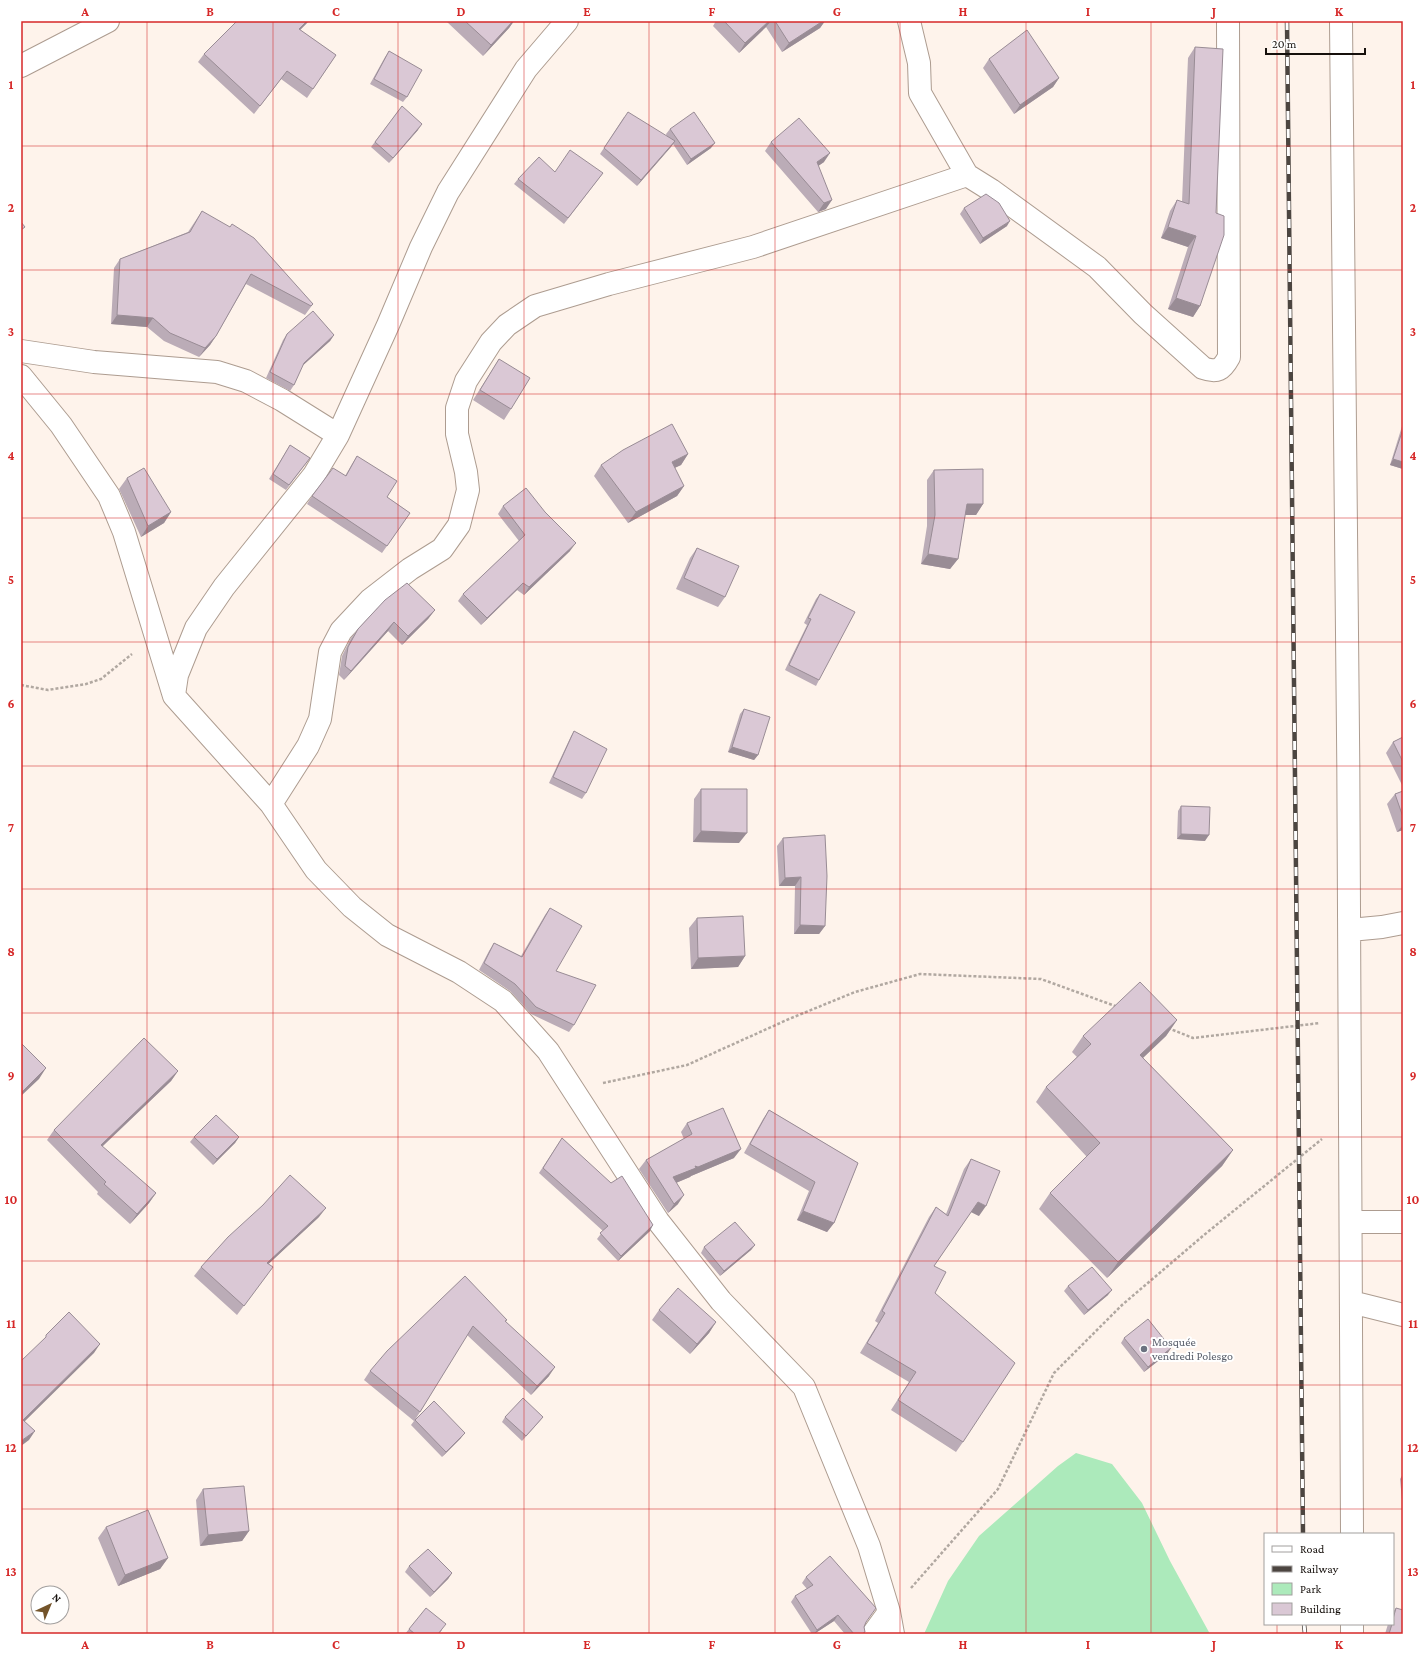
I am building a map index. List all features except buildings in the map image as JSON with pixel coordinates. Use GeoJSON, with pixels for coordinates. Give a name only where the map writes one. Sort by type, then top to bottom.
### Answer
{"type":"FeatureCollection","features":[{"type":"Feature","properties":{"kind":"street"},"geometry":{"type":"LineString","coordinates":[[21,66],[108,21]]}},
{"type":"Feature","properties":{"kind":"street"},"geometry":{"type":"LineString","coordinates":[[174,696],[177,676],[196,628],[224,587],[314,475],[338,435],[388,325],[421,247],[448,192],[526,69],[567,21]]}},
{"type":"Feature","properties":{"kind":"street"},"geometry":{"type":"LineString","coordinates":[[909,21],[919,64],[920,93],[967,175],[991,190],[1097,267],[1143,314],[1203,368],[1213,371],[1224,367],[1229,357],[1228,21]]}},
{"type":"Feature","properties":{"kind":"street"},"geometry":{"type":"LineString","coordinates":[[1341,21],[1346,345],[1351,1019],[1352,1533]]}},
{"type":"Feature","properties":{"kind":"street"},"geometry":{"type":"LineString","coordinates":[[271,804],[308,746],[320,719],[330,652],[340,631],[370,600],[410,569],[442,549],[459,525],[468,490],[466,472],[457,434],[457,408],[466,381],[491,342],[507,325],[535,306],[609,284],[753,247],[967,175]]}},
{"type":"Feature","properties":{"kind":"street"},"geometry":{"type":"LineString","coordinates":[[21,351],[94,362],[217,372],[246,381],[282,400],[338,435]]}},
{"type":"Feature","properties":{"kind":"street"},"geometry":{"type":"LineString","coordinates":[[21,376],[61,424],[109,496],[124,532],[174,696],[271,804],[316,870],[352,907],[387,935],[459,972],[503,1001],[548,1051],[658,1221],[721,1301],[804,1387],[869,1546],[889,1612],[893,1634]]}},
{"type":"Feature","properties":{"kind":"street"},"geometry":{"type":"LineString","coordinates":[[1350,930],[1382,927],[1403,922]]}},
{"type":"Feature","properties":{"kind":"street"},"geometry":{"type":"LineString","coordinates":[[1351,1222],[1403,1222]]}},
{"type":"Feature","properties":{"kind":"street"},"geometry":{"type":"LineString","coordinates":[[1351,1302],[1403,1315]]}},
{"type":"Feature","properties":{"kind":"street"},"geometry":{"type":"LineString","coordinates":[[873,1634],[889,1612]]}},
{"type":"Feature","properties":{"kind":"path"},"geometry":{"type":"LineString","coordinates":[[21,685],[48,690],[86,684],[101,679],[156,636]]}},
{"type":"Feature","properties":{"kind":"path"},"geometry":{"type":"LineString","coordinates":[[573,1090],[688,1065],[789,1019],[855,992],[920,974],[1041,979],[1121,1008]]}},
{"type":"Feature","properties":{"kind":"path"},"geometry":{"type":"LineString","coordinates":[[1164,1026],[1193,1038],[1351,1019]]}},
{"type":"Feature","properties":{"kind":"path"},"geometry":{"type":"LineString","coordinates":[[889,1612],[998,1489],[1054,1373],[1122,1305],[1204,1235],[1351,1115]]}},
{"type":"Feature","properties":{"kind":"green space"},"geometry":{"type":"Polygon","coordinates":[[[1076,1453],[1112,1464],[1142,1503],[1170,1561],[1210,1634],[924,1634],[948,1581],[979,1536],[1058,1466],[1076,1453]]]}},
{"type":"Feature","properties":{"kind":"railway"},"geometry":{"type":"LineString","coordinates":[[1287,21],[1303,1533]]}},
{"type":"Feature","properties":{"kind":"railway"},"geometry":{"type":"LineString","coordinates":[[1304,1625],[1305,1634]]}},
{"type":"Feature","properties":{"kind":"place","name":"Mosquée vendredi Polesgo"},"geometry":{"type":"Point","coordinates":[1144,1349]}}]}
